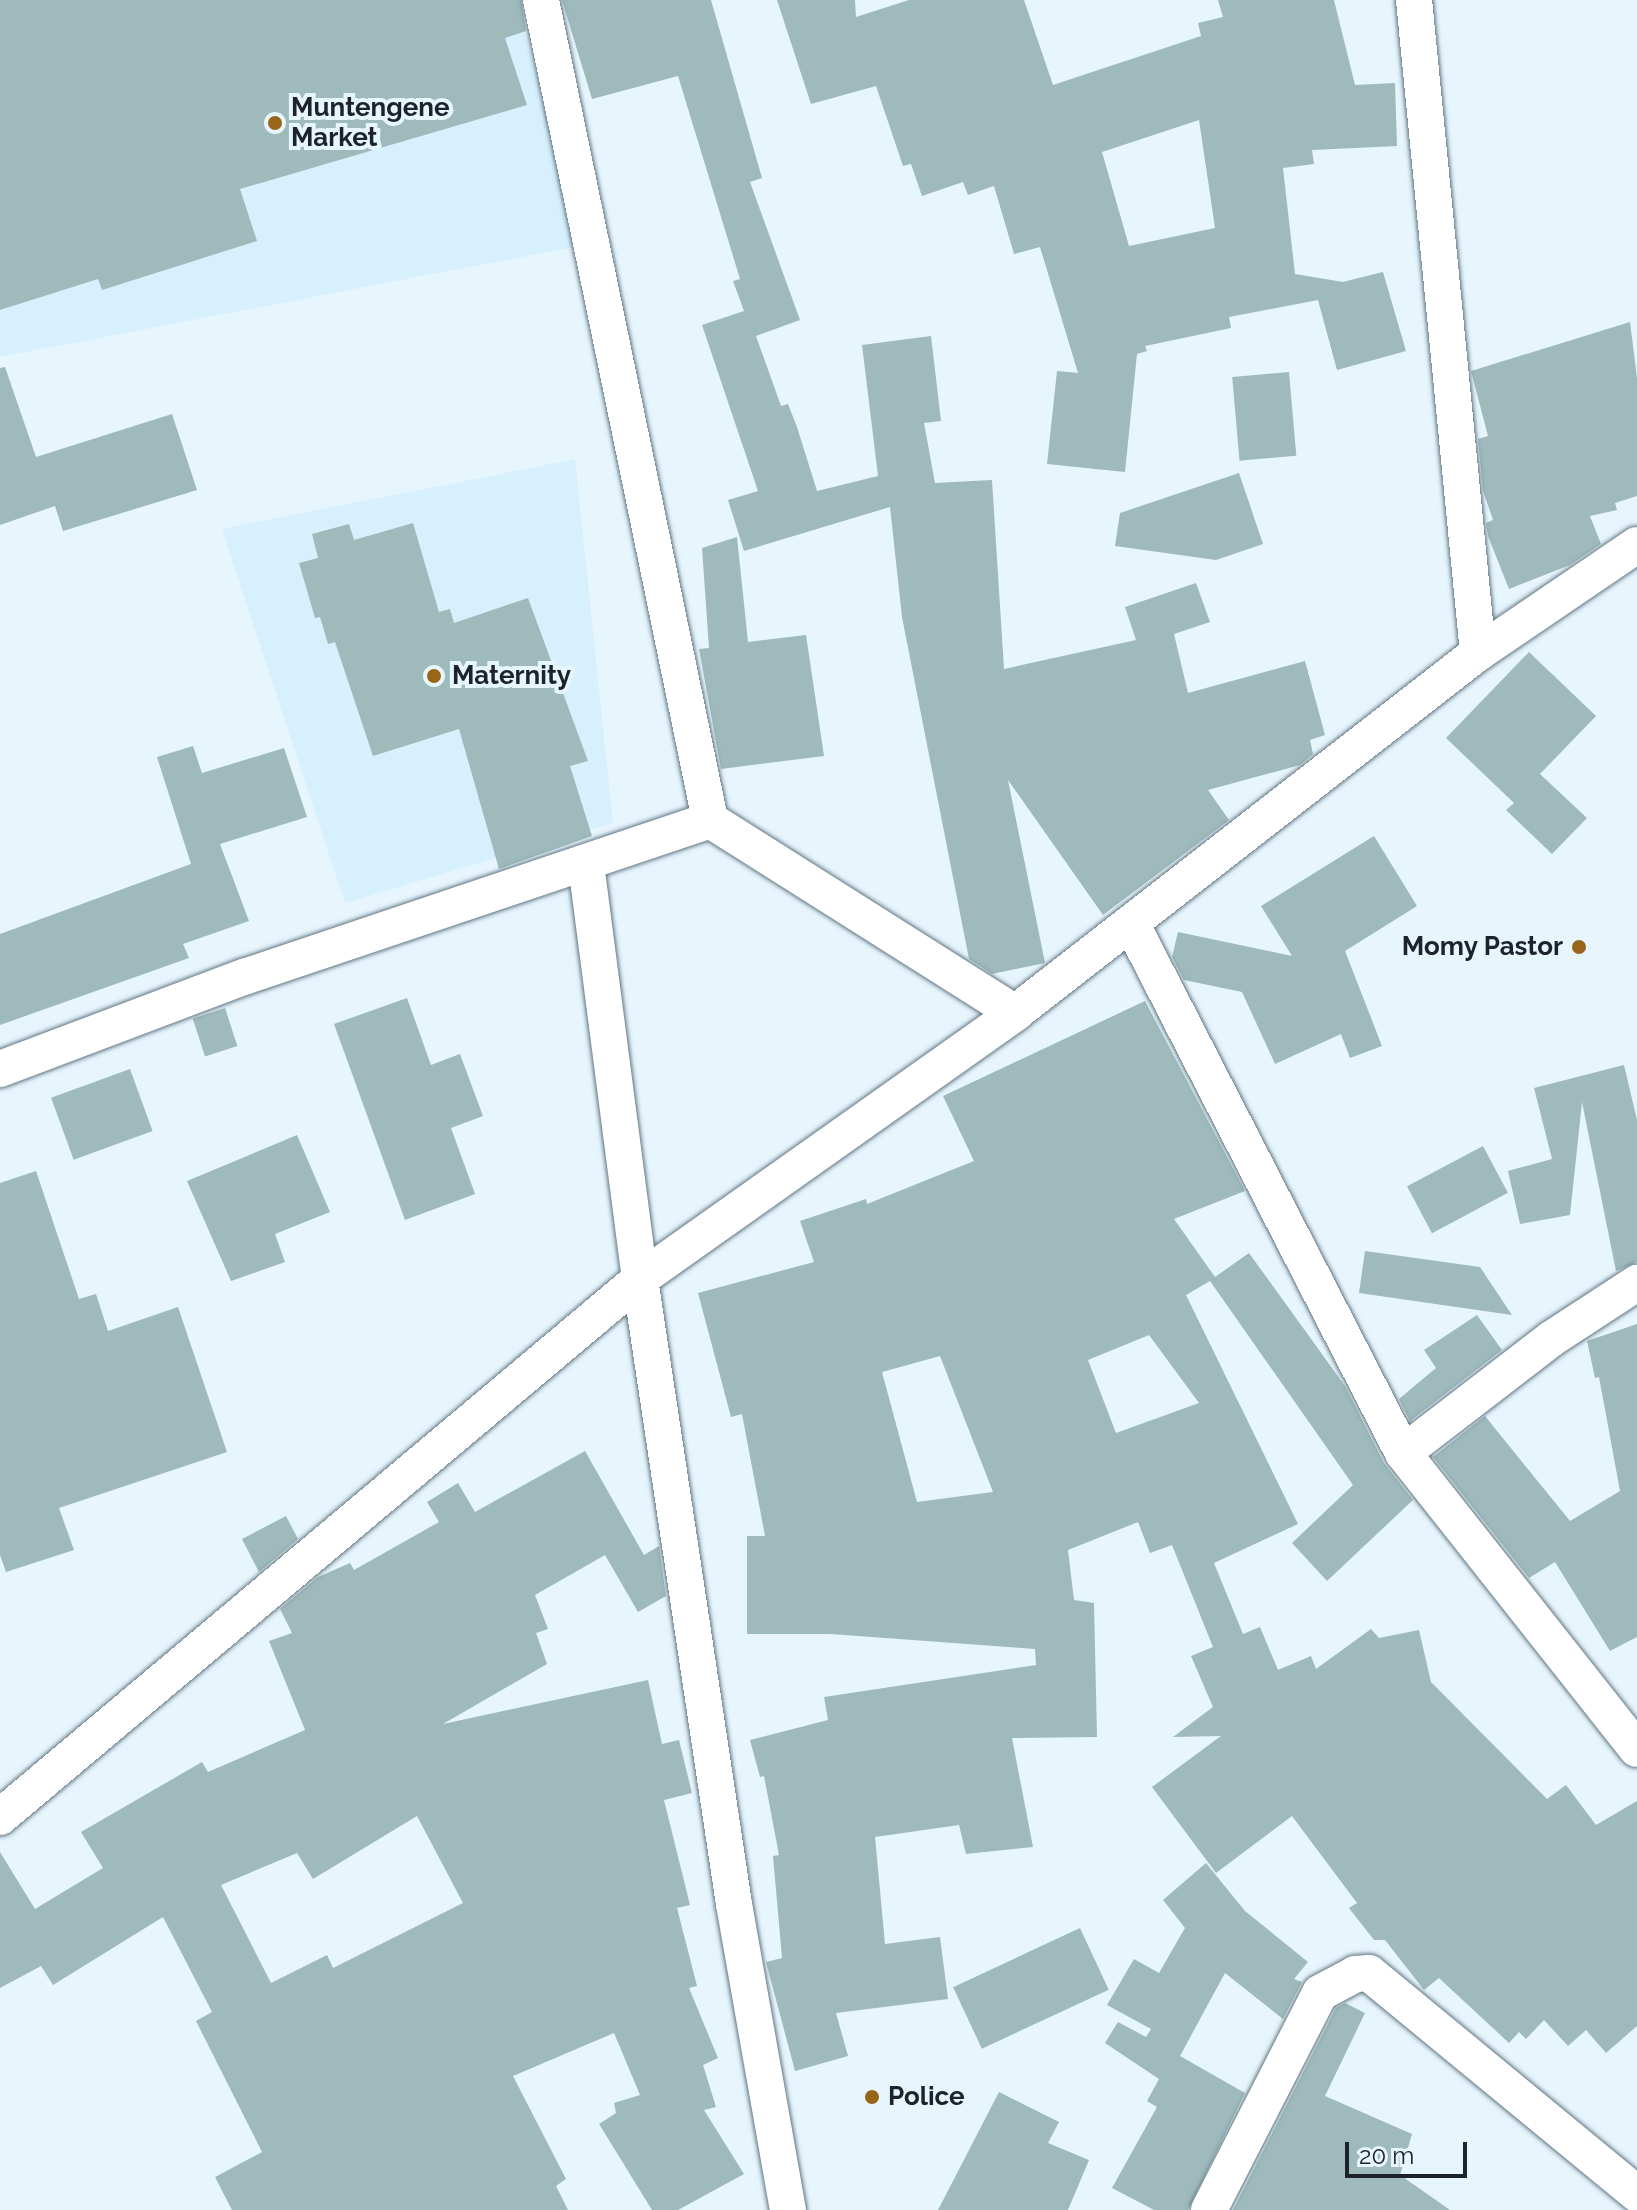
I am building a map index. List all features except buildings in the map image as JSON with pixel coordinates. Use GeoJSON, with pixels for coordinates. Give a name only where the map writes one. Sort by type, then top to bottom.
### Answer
{"type":"FeatureCollection","features":[{"type":"Feature","properties":{"kind":"street"},"geometry":{"type":"LineString","coordinates":[[541,0],[710,820],[1015,1013]]}},
{"type":"Feature","properties":{"kind":"street"},"geometry":{"type":"LineString","coordinates":[[1414,0],[1478,653]]}},
{"type":"Feature","properties":{"kind":"street"},"geometry":{"type":"LineString","coordinates":[[0,1817],[640,1279],[1015,1013],[1478,653],[1637,545]]}},
{"type":"Feature","properties":{"kind":"street"},"geometry":{"type":"LineString","coordinates":[[0,1069],[244,977],[710,820]]}},
{"type":"Feature","properties":{"kind":"street"},"geometry":{"type":"LineString","coordinates":[[586,864],[640,1279],[734,1904],[788,2210]]}},
{"type":"Feature","properties":{"kind":"street"},"geometry":{"type":"LineString","coordinates":[[1132,925],[1403,1453],[1637,1749]]}},
{"type":"Feature","properties":{"kind":"street"},"geometry":{"type":"LineString","coordinates":[[1403,1453],[1551,1339],[1637,1283]]}},
{"type":"Feature","properties":{"kind":"street"},"geometry":{"type":"LineString","coordinates":[[1209,2210],[1320,1993],[1355,1974],[1369,1973],[1637,2194]]}},
{"type":"Feature","properties":{"kind":"shaded area","name":"Muntengene Market"},"geometry":{"type":"Polygon","coordinates":[[[0,0],[515,0],[585,245],[0,357],[0,0]]]}},
{"type":"Feature","properties":{"kind":"shaded area","name":"Maternity"},"geometry":{"type":"Polygon","coordinates":[[[575,459],[613,823],[345,903],[222,529],[575,459]]]}},
{"type":"Feature","properties":{"kind":"place","name":"Muntengene Market"},"geometry":{"type":"Point","coordinates":[275,123]}},
{"type":"Feature","properties":{"kind":"place","name":"Maternity"},"geometry":{"type":"Point","coordinates":[434,676]}},
{"type":"Feature","properties":{"kind":"place","name":"Momy Pastor"},"geometry":{"type":"Point","coordinates":[1579,947]}},
{"type":"Feature","properties":{"kind":"place","name":"Police"},"geometry":{"type":"Point","coordinates":[872,2097]}}]}
